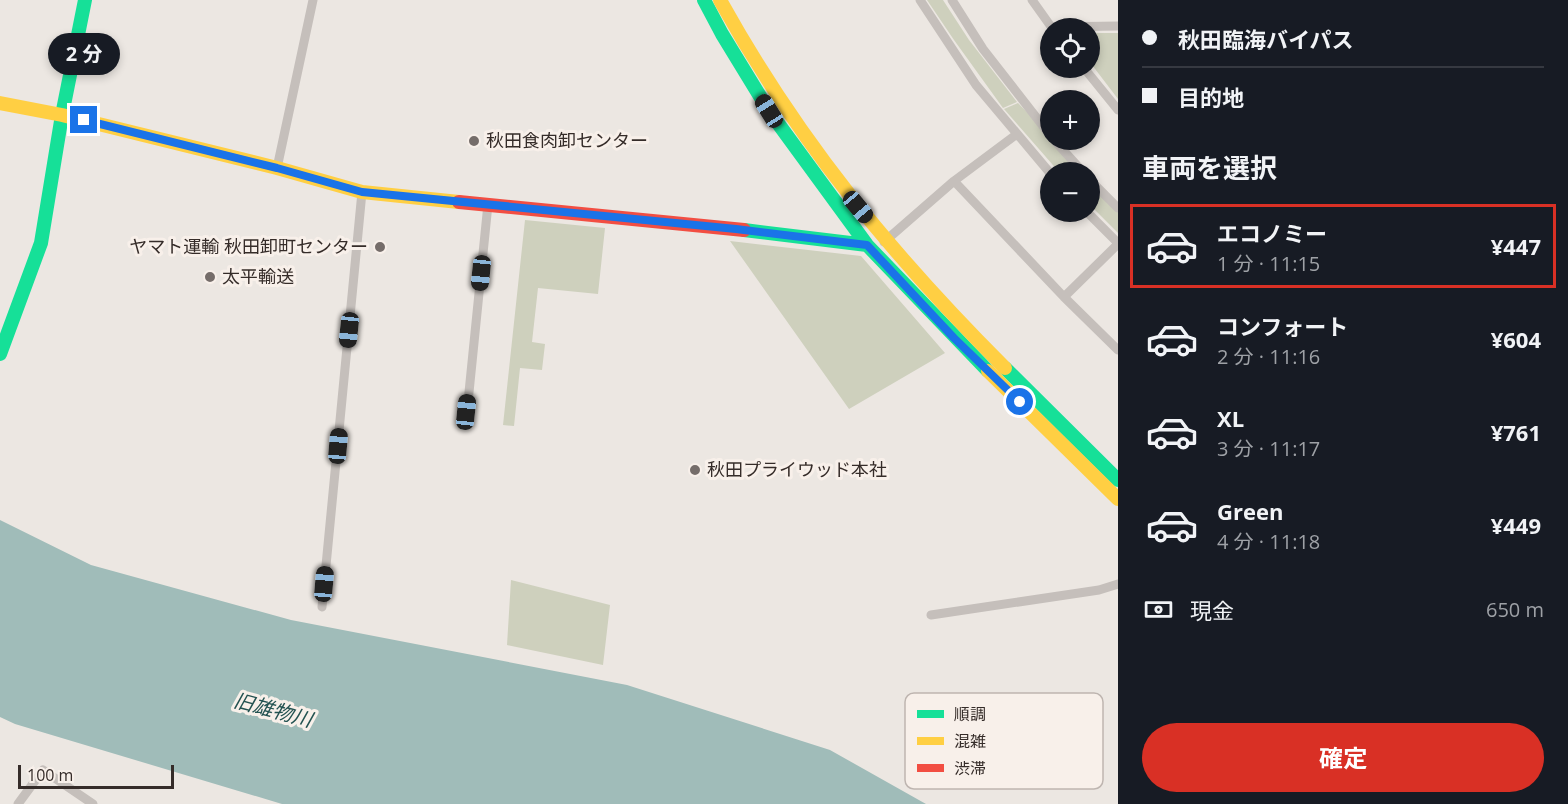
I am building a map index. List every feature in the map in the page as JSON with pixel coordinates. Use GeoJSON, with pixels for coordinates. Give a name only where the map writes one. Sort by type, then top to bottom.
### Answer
{"type":"FeatureCollection","features":[{"type":"Feature","properties":{"kind":"main road"},"geometry":{"type":"LineString","coordinates":[[0,354],[41,243],[62,115],[85,0]]}},
{"type":"Feature","properties":{"kind":"main road"},"geometry":{"type":"LineString","coordinates":[[704,0],[769,111],[867,245],[954,338],[1118,499]]}},
{"type":"Feature","properties":{"kind":"main road"},"geometry":{"type":"LineString","coordinates":[[720,0],[766,78],[844,190],[886,241],[933,294],[1118,480]]}},
{"type":"Feature","properties":{"kind":"main road"},"geometry":{"type":"LineString","coordinates":[[0,103],[62,115],[277,168],[362,192],[736,229],[867,245]]}},
{"type":"Feature","properties":{"kind":"street"},"geometry":{"type":"LineString","coordinates":[[277,168],[313,0]]}},
{"type":"Feature","properties":{"kind":"street"},"geometry":{"type":"LineString","coordinates":[[920,0],[964,68],[1041,162]]}},
{"type":"Feature","properties":{"kind":"street"},"geometry":{"type":"LineString","coordinates":[[952,0],[983,49],[1040,122]]}},
{"type":"Feature","properties":{"kind":"street"},"geometry":{"type":"LineString","coordinates":[[1032,0],[1045,18]]}},
{"type":"Feature","properties":{"kind":"street"},"geometry":{"type":"LineString","coordinates":[[1100,27],[1118,26]]}},
{"type":"Feature","properties":{"kind":"street"},"geometry":{"type":"LineString","coordinates":[[1092,78],[1118,110]]}},
{"type":"Feature","properties":{"kind":"street"},"geometry":{"type":"LineString","coordinates":[[867,245],[886,241],[954,181],[1017,134]]}},
{"type":"Feature","properties":{"kind":"street"},"geometry":{"type":"LineString","coordinates":[[1063,150],[1074,162]]}},
{"type":"Feature","properties":{"kind":"street"},"geometry":{"type":"LineString","coordinates":[[954,181],[1064,297],[1118,350]]}},
{"type":"Feature","properties":{"kind":"street"},"geometry":{"type":"LineString","coordinates":[[1100,190],[1118,208]]}},
{"type":"Feature","properties":{"kind":"street"},"geometry":{"type":"LineString","coordinates":[[322,607],[362,192]]}},
{"type":"Feature","properties":{"kind":"street"},"geometry":{"type":"LineString","coordinates":[[466,412],[489,204]]}},
{"type":"Feature","properties":{"kind":"street"},"geometry":{"type":"LineString","coordinates":[[1064,297],[1118,244],[1097,222]]}},
{"type":"Feature","properties":{"kind":"street"},"geometry":{"type":"LineString","coordinates":[[932,615],[1099,590],[1118,584]]}},
{"type":"Feature","properties":{"kind":"street"},"geometry":{"type":"LineString","coordinates":[[18,804],[42,770],[93,804]]}},
{"type":"Feature","properties":{"kind":"green space"},"geometry":{"type":"Polygon","coordinates":[[[927,0],[943,0],[969,40],[1017,102],[1003,108],[927,0]]]}},
{"type":"Feature","properties":{"kind":"green space"},"geometry":{"type":"Polygon","coordinates":[[[1100,33],[1118,33],[1118,99],[1100,75],[1100,33]]]}},
{"type":"Feature","properties":{"kind":"green space"},"geometry":{"type":"Polygon","coordinates":[[[1018,103],[1040,126],[1040,150],[1064,150],[1075,162],[1050,162],[1004,109],[1018,103]]]}},
{"type":"Feature","properties":{"kind":"green space"},"geometry":{"type":"Polygon","coordinates":[[[1100,188],[1118,207],[1118,233],[1100,215],[1100,188]]]}},
{"type":"Feature","properties":{"kind":"green space"},"geometry":{"type":"Polygon","coordinates":[[[525,220],[605,228],[598,294],[538,288],[532,342],[545,344],[542,370],[520,368],[514,426],[503,425],[525,220]]]}},
{"type":"Feature","properties":{"kind":"green space"},"geometry":{"type":"Polygon","coordinates":[[[730,241],[861,256],[945,353],[849,409],[730,241]]]}},
{"type":"Feature","properties":{"kind":"green space"},"geometry":{"type":"Polygon","coordinates":[[[511,580],[610,605],[603,665],[507,645],[511,580]]]}},
{"type":"Feature","properties":{"kind":"water","name":"旧雄物川"},"geometry":{"type":"Polygon","coordinates":[[[0,520],[91,565],[291,620],[627,685],[830,750],[926,804],[282,804],[15,724],[0,717],[0,520]]]}},
{"type":"Feature","properties":{"kind":"traffic: fast"},"geometry":{"type":"LineString","coordinates":[[0,354],[41,243],[62,115],[85,0]]}},
{"type":"Feature","properties":{"kind":"traffic: fast"},"geometry":{"type":"LineString","coordinates":[[704,0],[769,111],[867,245],[988,371]]}},
{"type":"Feature","properties":{"kind":"traffic: fast"},"geometry":{"type":"LineString","coordinates":[[744,230],[867,245]]}},
{"type":"Feature","properties":{"kind":"traffic: fast"},"geometry":{"type":"LineString","coordinates":[[1005,368],[1118,480]]}},
{"type":"Feature","properties":{"kind":"traffic: slow"},"geometry":{"type":"LineString","coordinates":[[720,0],[781,101],[849,194],[923,282],[1005,368]]}},
{"type":"Feature","properties":{"kind":"traffic: slow"},"geometry":{"type":"LineString","coordinates":[[0,103],[62,115],[277,168],[362,192],[459,202]]}},
{"type":"Feature","properties":{"kind":"traffic: slow"},"geometry":{"type":"LineString","coordinates":[[988,371],[1118,499]]}},
{"type":"Feature","properties":{"kind":"traffic: jam"},"geometry":{"type":"LineString","coordinates":[[459,202],[744,230]]}},
{"type":"Feature","properties":{"kind":"place","name":"秋田食肉卸センター"},"geometry":{"type":"Point","coordinates":[474,141]}},
{"type":"Feature","properties":{"kind":"place","name":"ヤマト運輸 秋田卸町センター"},"geometry":{"type":"Point","coordinates":[380,247]}},
{"type":"Feature","properties":{"kind":"place","name":"太平輸送"},"geometry":{"type":"Point","coordinates":[210,277]}},
{"type":"Feature","properties":{"kind":"place","name":"秋田プライウッド本社"},"geometry":{"type":"Point","coordinates":[695,470]}},
{"type":"Feature","properties":{"kind":"route"},"geometry":{"type":"LineString","coordinates":[[84,120],[277,168],[362,192],[736,229],[867,245],[954,338],[1020,402]]}}]}
